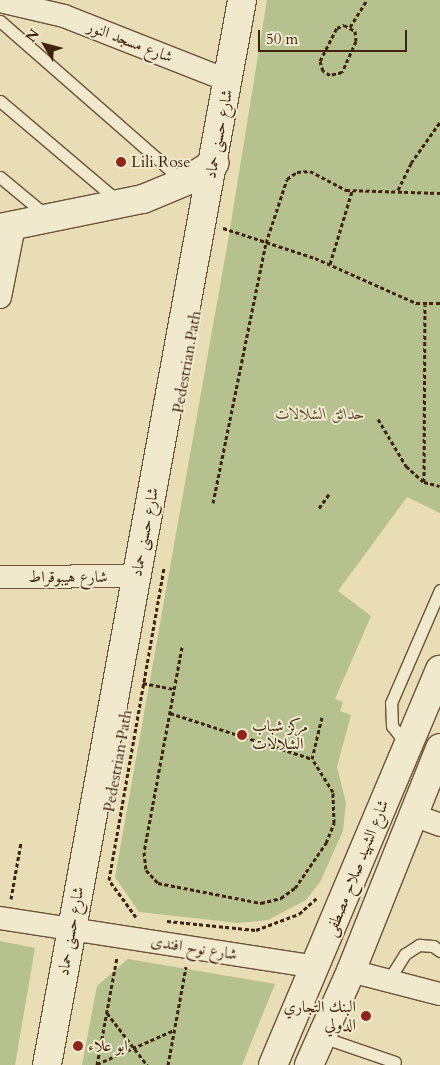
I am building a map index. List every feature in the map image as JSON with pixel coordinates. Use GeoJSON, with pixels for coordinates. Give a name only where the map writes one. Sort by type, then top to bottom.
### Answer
{"type":"FeatureCollection","features":[{"type":"Feature","properties":{"kind":"main road","name":"شارع حسنى حماد"},"geometry":{"type":"LineString","coordinates":[[47,1065],[136,576],[214,163],[242,0]]}},
{"type":"Feature","properties":{"kind":"main road"},"geometry":{"type":"LineString","coordinates":[[7,227],[150,197],[184,182],[214,163]]}},
{"type":"Feature","properties":{"kind":"main road","name":"شارع الشهيد صلاح مصطفى"},"geometry":{"type":"LineString","coordinates":[[273,1065],[440,670]]}},
{"type":"Feature","properties":{"kind":"main road","name":"شارع الشهيد صلاح مصطفى"},"geometry":{"type":"LineString","coordinates":[[309,1065],[351,971],[440,748]]}},
{"type":"Feature","properties":{"kind":"main road"},"geometry":{"type":"LineString","coordinates":[[316,967],[351,971]]}},
{"type":"Feature","properties":{"kind":"street","name":"شارع مسجد النور"},"geometry":{"type":"LineString","coordinates":[[0,1],[64,16],[229,81]]}},
{"type":"Feature","properties":{"kind":"street"},"geometry":{"type":"LineString","coordinates":[[0,297],[7,227]]}},
{"type":"Feature","properties":{"kind":"street","name":"شارع هيبوقراط"},"geometry":{"type":"LineString","coordinates":[[0,577],[136,576]]}},
{"type":"Feature","properties":{"kind":"street"},"geometry":{"type":"LineString","coordinates":[[413,815],[440,825]]}},
{"type":"Feature","properties":{"kind":"street","name":"شارع نوح افندى"},"geometry":{"type":"LineString","coordinates":[[0,918],[316,967]]}},
{"type":"Feature","properties":{"kind":"street"},"geometry":{"type":"LineString","coordinates":[[351,971],[440,994]]}},
{"type":"Feature","properties":{"kind":"lane"},"geometry":{"type":"LineString","coordinates":[[0,21],[184,182]]}},
{"type":"Feature","properties":{"kind":"lane"},"geometry":{"type":"LineString","coordinates":[[0,101],[121,204]]}},
{"type":"Feature","properties":{"kind":"lane"},"geometry":{"type":"LineString","coordinates":[[0,177],[50,218]]}},
{"type":"Feature","properties":{"kind":"lane"},"geometry":{"type":"LineString","coordinates":[[407,746],[392,726],[391,703],[440,590]]}},
{"type":"Feature","properties":{"kind":"lane"},"geometry":{"type":"LineString","coordinates":[[388,980],[405,954],[419,945],[433,946],[440,951]]}},
{"type":"Feature","properties":{"kind":"lane"},"geometry":{"type":"LineString","coordinates":[[322,1037],[395,1062]]}},
{"type":"Feature","properties":{"kind":"path"},"geometry":{"type":"LineString","coordinates":[[350,27],[367,0]]}},
{"type":"Feature","properties":{"kind":"path"},"geometry":{"type":"LineString","coordinates":[[340,25],[350,27],[356,36],[348,63],[338,75],[327,73],[320,61],[330,40],[340,25]]}},
{"type":"Feature","properties":{"kind":"path"},"geometry":{"type":"LineString","coordinates":[[398,190],[411,163],[440,122]]}},
{"type":"Feature","properties":{"kind":"path"},"geometry":{"type":"LineString","coordinates":[[213,503],[266,243],[283,185],[292,175],[310,171],[352,191],[398,190],[440,193]]}},
{"type":"Feature","properties":{"kind":"path"},"geometry":{"type":"LineString","coordinates":[[330,264],[352,191]]}},
{"type":"Feature","properties":{"kind":"path"},"geometry":{"type":"LineString","coordinates":[[220,237],[223,218]]}},
{"type":"Feature","properties":{"kind":"path"},"geometry":{"type":"LineString","coordinates":[[221,228],[330,264],[424,305],[440,303]]}},
{"type":"Feature","properties":{"kind":"path"},"geometry":{"type":"LineString","coordinates":[[424,305],[424,482]]}},
{"type":"Feature","properties":{"kind":"path"},"geometry":{"type":"LineString","coordinates":[[378,419],[406,466],[424,482],[440,486]]}},
{"type":"Feature","properties":{"kind":"path"},"geometry":{"type":"LineString","coordinates":[[319,508],[329,494]]}},
{"type":"Feature","properties":{"kind":"path","name":"Pedestrian Path"},"geometry":{"type":"LineString","coordinates":[[145,918],[135,917],[110,880],[166,557]]}},
{"type":"Feature","properties":{"kind":"path"},"geometry":{"type":"LineString","coordinates":[[170,713],[312,759],[333,792],[334,823],[326,843],[288,894],[261,902],[167,886],[158,883],[146,870],[144,852],[182,647]]}},
{"type":"Feature","properties":{"kind":"path"},"geometry":{"type":"LineString","coordinates":[[118,679],[174,689]]}},
{"type":"Feature","properties":{"kind":"path"},"geometry":{"type":"LineString","coordinates":[[312,759],[322,717]]}},
{"type":"Feature","properties":{"kind":"path"},"geometry":{"type":"LineString","coordinates":[[12,895],[21,842]]}},
{"type":"Feature","properties":{"kind":"path"},"geometry":{"type":"LineString","coordinates":[[164,920],[256,930],[299,914],[321,891]]}},
{"type":"Feature","properties":{"kind":"path"},"geometry":{"type":"LineString","coordinates":[[97,1064],[121,936]]}},
{"type":"Feature","properties":{"kind":"path"},"geometry":{"type":"LineString","coordinates":[[168,1065],[189,947]]}},
{"type":"Feature","properties":{"kind":"path"},"geometry":{"type":"LineString","coordinates":[[107,1013],[147,1065]]}},
{"type":"Feature","properties":{"kind":"path"},"geometry":{"type":"LineString","coordinates":[[97,1064],[174,1030]]}},
{"type":"Feature","properties":{"kind":"green space","name":"حدائق الشلالات"},"geometry":{"type":"Polygon","coordinates":[[[267,0],[440,0],[440,513],[407,497],[338,591],[371,616],[335,699],[343,702],[340,711],[351,715],[337,767],[346,803],[343,831],[320,882],[306,900],[268,920],[238,923],[139,912],[115,877],[228,241],[267,0]]]}},
{"type":"Feature","properties":{"kind":"green space"},"geometry":{"type":"Polygon","coordinates":[[[0,941],[35,948],[15,1065],[0,1065],[0,941]]]}},
{"type":"Feature","properties":{"kind":"green space"},"geometry":{"type":"Polygon","coordinates":[[[128,959],[275,984],[242,1065],[82,1065],[97,986],[128,959]]]}},
{"type":"Feature","properties":{"kind":"place","name":"Lili Rose"},"geometry":{"type":"Point","coordinates":[121,162]}},
{"type":"Feature","properties":{"kind":"place","name":"مركز شباب الشلالات"},"geometry":{"type":"Point","coordinates":[242,735]}},
{"type":"Feature","properties":{"kind":"place","name":"البنك التجاري الدولي"},"geometry":{"type":"Point","coordinates":[366,1016]}},
{"type":"Feature","properties":{"kind":"place","name":"ابو علاء"},"geometry":{"type":"Point","coordinates":[78,1046]}}]}
